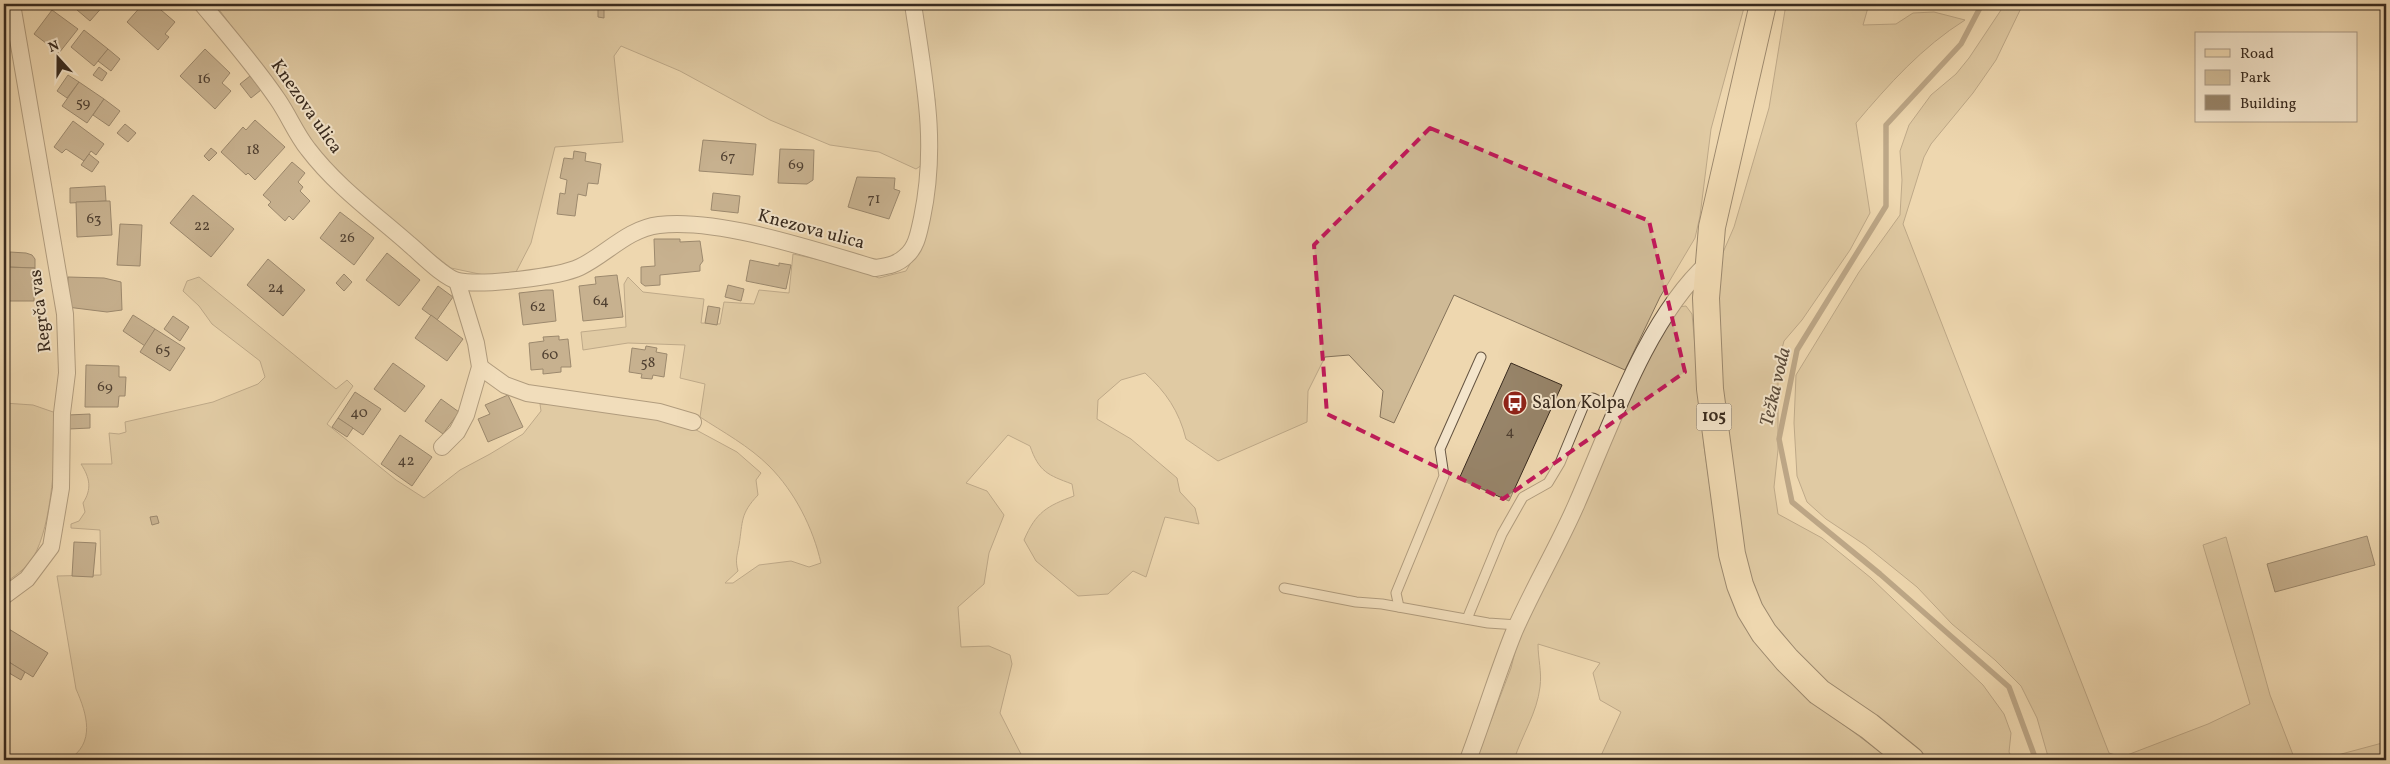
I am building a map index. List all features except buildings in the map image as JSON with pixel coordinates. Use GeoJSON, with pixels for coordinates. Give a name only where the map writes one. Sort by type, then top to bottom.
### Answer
{"type":"FeatureCollection","features":[{"type":"Feature","properties":{"kind":"main road","name":"105"},"geometry":{"type":"LineString","coordinates":[[1763,4],[1712,227],[1706,298],[1710,389],[1732,554],[1740,585],[1750,610],[1764,633],[1786,660],[1819,692],[1869,726],[1911,760]]}},
{"type":"Feature","properties":{"kind":"street","name":"Regrča vas"},"geometry":{"type":"LineString","coordinates":[[4,596],[27,579],[51,547],[61,488],[62,413],[68,373],[65,314],[12,4]]}},
{"type":"Feature","properties":{"kind":"street","name":"Knezova ulica"},"geometry":{"type":"LineString","coordinates":[[202,4],[273,92],[307,148],[327,172],[436,267],[457,281],[558,275],[580,267],[639,230],[659,225],[692,225],[732,230],[875,268],[896,264],[908,255],[917,239],[926,197],[931,150],[928,101],[913,4]]}},
{"type":"Feature","properties":{"kind":"street"},"geometry":{"type":"LineString","coordinates":[[1468,760],[1518,625],[1577,504],[1616,409],[1648,346],[1673,306],[1692,278],[1708,263]]}},
{"type":"Feature","properties":{"kind":"street"},"geometry":{"type":"LineString","coordinates":[[442,447],[457,432],[466,415],[480,367],[476,343],[457,281]]}},
{"type":"Feature","properties":{"kind":"street"},"geometry":{"type":"LineString","coordinates":[[480,367],[505,385],[527,393],[659,412],[693,422]]}},
{"type":"Feature","properties":{"kind":"lane"},"geometry":{"type":"LineString","coordinates":[[1399,607],[1396,593],[1444,476],[1440,449],[1481,356]]}},
{"type":"Feature","properties":{"kind":"lane"},"geometry":{"type":"LineString","coordinates":[[1467,619],[1502,534],[1523,497],[1548,483],[1560,463],[1584,405],[1593,398],[1616,409]]}},
{"type":"Feature","properties":{"kind":"lane"},"geometry":{"type":"LineString","coordinates":[[1284,588],[1356,602],[1518,625]]}},
{"type":"Feature","properties":{"kind":"highlighted area"},"geometry":{"type":"Polygon","coordinates":[[[1430,128],[1649,221],[1685,372],[1503,499],[1327,414],[1314,245],[1430,128]]]}},
{"type":"Feature","properties":{"kind":"green space"},"geometry":{"type":"Polygon","coordinates":[[[215,4],[906,4],[923,115],[922,165],[916,169],[879,152],[830,145],[770,120],[680,71],[621,46],[614,56],[623,142],[555,147],[531,243],[516,272],[484,275],[451,268],[389,220],[322,156],[301,129],[285,98],[215,4]]]}},
{"type":"Feature","properties":{"kind":"green space"},"geometry":{"type":"Polygon","coordinates":[[[919,4],[1694,4],[1713,6],[1745,4],[1711,129],[1700,216],[1695,238],[1660,297],[1625,370],[1454,295],[1394,423],[1380,417],[1383,391],[1349,355],[1325,357],[1308,391],[1307,422],[1218,461],[1186,439],[1180,420],[1171,403],[1145,373],[1121,380],[1098,400],[1097,419],[1131,439],[1177,478],[1180,492],[1195,508],[1199,524],[1165,517],[1146,577],[1133,571],[1108,594],[1078,596],[1036,561],[1024,540],[1028,530],[1043,511],[1056,503],[1074,496],[1072,484],[1045,471],[1037,462],[1030,446],[1008,435],[966,483],[987,491],[1004,515],[989,553],[984,584],[958,607],[961,647],[989,646],[1010,655],[1012,664],[1000,713],[1024,760],[68,760],[83,745],[87,728],[86,718],[76,689],[57,576],[101,575],[100,530],[71,528],[71,524],[79,521],[85,512],[83,503],[89,488],[88,479],[81,464],[112,464],[109,433],[119,434],[126,432],[125,422],[213,402],[258,384],[265,377],[260,361],[212,324],[199,306],[183,291],[187,281],[199,277],[336,389],[347,380],[353,386],[327,424],[396,480],[424,498],[460,470],[523,434],[541,411],[540,404],[575,405],[687,425],[737,452],[761,473],[756,480],[758,495],[748,507],[743,518],[737,558],[738,571],[725,583],[733,583],[759,565],[791,561],[809,567],[821,563],[818,550],[802,511],[778,476],[753,452],[700,417],[705,384],[680,378],[685,345],[628,343],[583,350],[581,332],[626,327],[624,284],[628,277],[643,292],[704,299],[701,323],[720,324],[724,302],[754,304],[759,290],[789,293],[793,254],[848,266],[879,278],[906,271],[918,250],[932,183],[935,100],[919,4]]]}},
{"type":"Feature","properties":{"kind":"green space"},"geometry":{"type":"Polygon","coordinates":[[[1786,4],[1869,4],[1863,25],[1896,24],[1913,13],[1934,12],[1965,20],[1920,54],[1856,123],[1870,213],[1850,250],[1802,320],[1784,341],[1778,364],[1778,450],[1774,487],[1778,514],[1822,538],[1871,578],[1983,685],[2004,714],[2011,733],[2009,752],[2013,760],[1928,760],[1829,685],[1782,638],[1758,600],[1746,569],[1719,374],[1715,271],[1734,227],[1769,108],[1786,4]]]}},
{"type":"Feature","properties":{"kind":"green space"},"geometry":{"type":"Polygon","coordinates":[[[2005,4],[2023,4],[1996,60],[1973,93],[1931,144],[1924,157],[1903,224],[2109,753],[2122,757],[2208,724],[2250,704],[2203,545],[2226,537],[2270,695],[2295,760],[2049,760],[2037,718],[2021,686],[1995,660],[1952,624],[1917,587],[1865,545],[1826,519],[1807,502],[1797,476],[1794,423],[1796,375],[1859,272],[1900,215],[1902,180],[1900,151],[1909,125],[1931,95],[1956,74],[1969,58],[2005,4]]]}},
{"type":"Feature","properties":{"kind":"green space"},"geometry":{"type":"Polygon","coordinates":[[[1686,306],[1692,314],[1704,446],[1716,530],[1723,571],[1733,601],[1825,711],[1891,760],[1599,760],[1621,712],[1600,700],[1593,673],[1600,663],[1538,644],[1541,676],[1538,697],[1533,715],[1514,760],[1476,760],[1511,668],[1518,640],[1629,398],[1669,319],[1678,307],[1686,306]]]}},
{"type":"Feature","properties":{"kind":"green space"},"geometry":{"type":"Polygon","coordinates":[[[4,403],[33,405],[56,413],[52,488],[40,543],[30,562],[4,584],[4,403]]]}},
{"type":"Feature","properties":{"kind":"green space"},"geometry":{"type":"Polygon","coordinates":[[[2386,742],[2386,760],[2319,760],[2386,742]]]}},
{"type":"Feature","properties":{"kind":"waterway","name":"Težka voda"},"geometry":{"type":"LineString","coordinates":[[1982,4],[1961,44],[1886,125],[1886,206],[1797,350],[1779,439],[1792,502],[1880,574],[2009,687],[2036,760]]}},
{"type":"Feature","properties":{"kind":"place","name":"Salon Kolpa"},"geometry":{"type":"Point","coordinates":[1515,403]}}]}
